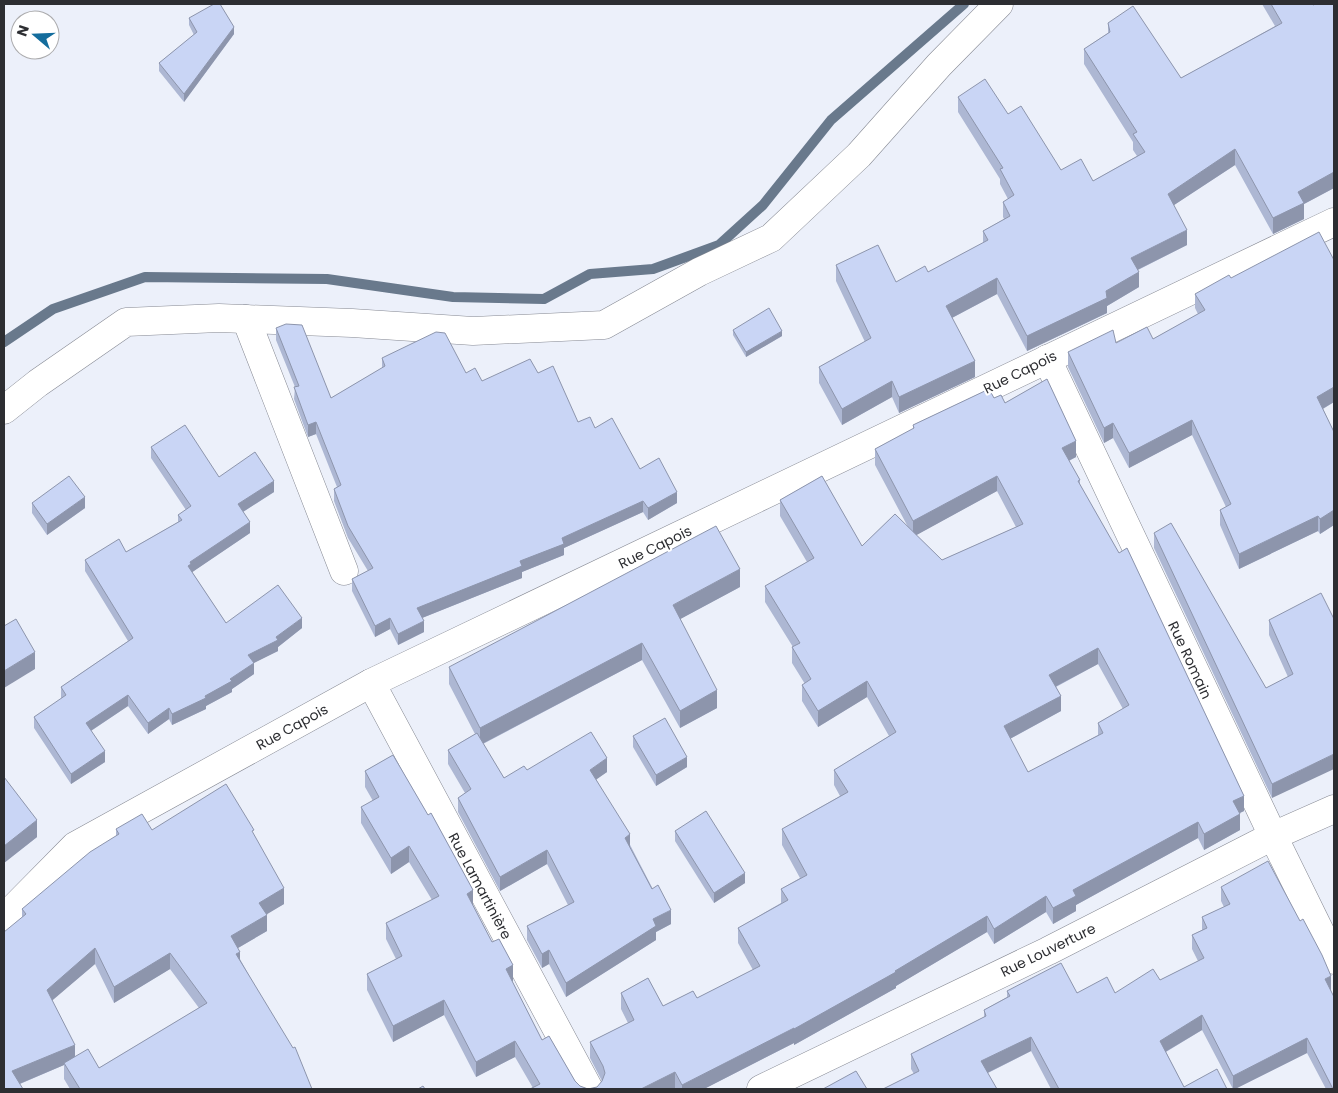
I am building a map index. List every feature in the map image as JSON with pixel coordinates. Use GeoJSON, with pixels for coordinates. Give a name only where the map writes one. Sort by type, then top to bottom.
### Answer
{"type":"FeatureCollection","features":[{"type":"Feature","properties":{"kind":"street"},"geometry":{"type":"LineString","coordinates":[[4,410],[38,383],[126,322],[218,318],[352,323],[473,331],[604,325],[699,272],[771,238],[859,155],[939,65],[999,4]]}},
{"type":"Feature","properties":{"kind":"street","name":"Rue Capois"},"geometry":{"type":"LineString","coordinates":[[4,918],[75,846],[371,683],[1334,222]]}},
{"type":"Feature","properties":{"kind":"street"},"geometry":{"type":"LineString","coordinates":[[246,319],[344,571]]}},
{"type":"Feature","properties":{"kind":"street","name":"Rue Romain"},"geometry":{"type":"LineString","coordinates":[[1047,359],[1273,836],[1334,960]]}},
{"type":"Feature","properties":{"kind":"street","name":"Rue Lamartinière"},"geometry":{"type":"LineString","coordinates":[[371,683],[589,1089]]}},
{"type":"Feature","properties":{"kind":"street","name":"Rue Louverture"},"geometry":{"type":"LineString","coordinates":[[761,1089],[1048,951],[1273,836],[1334,809]]}},
{"type":"Feature","properties":{"kind":"building"},"geometry":{"type":"Polygon","coordinates":[[[214,4],[220,4],[234,27],[184,94],[159,63],[197,32],[189,18],[214,4]]]}},
{"type":"Feature","properties":{"kind":"building"},"geometry":{"type":"Polygon","coordinates":[[[1271,4],[1334,4],[1334,172],[1298,192],[1304,203],[1273,218],[1235,149],[1168,194],[1187,230],[1131,258],[1139,272],[1106,291],[1107,298],[1027,336],[997,278],[946,306],[975,361],[899,397],[892,381],[842,409],[819,367],[871,338],[836,265],[878,245],[896,282],[925,266],[928,272],[988,240],[983,231],[1010,216],[1003,202],[1014,195],[1000,169],[1003,168],[958,97],[985,79],[1008,114],[1021,106],[1061,170],[1081,159],[1093,181],[1145,152],[1133,134],[1137,132],[1084,49],[1110,32],[1108,23],[1133,6],[1181,78],[1282,23],[1271,4]]]}},
{"type":"Feature","properties":{"kind":"building"},"geometry":{"type":"Polygon","coordinates":[[[1319,232],[1334,260],[1334,387],[1317,397],[1334,432],[1334,510],[1320,519],[1318,516],[1239,554],[1220,510],[1231,504],[1192,420],[1129,453],[1113,423],[1104,428],[1068,352],[1113,330],[1116,343],[1147,327],[1153,339],[1205,310],[1195,294],[1229,275],[1231,278],[1319,232]]]}},
{"type":"Feature","properties":{"kind":"building"},"geometry":{"type":"Polygon","coordinates":[[[769,308],[782,331],[746,352],[733,330],[769,308]]]}},
{"type":"Feature","properties":{"kind":"building"},"geometry":{"type":"Polygon","coordinates":[[[286,324],[302,325],[331,398],[385,366],[382,358],[436,332],[445,333],[466,373],[475,368],[482,381],[530,359],[538,373],[553,366],[578,422],[590,417],[595,428],[612,418],[640,469],[659,458],[677,492],[648,508],[643,501],[562,538],[564,544],[520,561],[522,566],[417,608],[424,621],[398,634],[390,618],[375,626],[352,579],[373,568],[348,526],[334,489],[341,485],[316,422],[308,425],[294,387],[299,386],[276,328],[286,324]]]}},
{"type":"Feature","properties":{"kind":"building"},"geometry":{"type":"Polygon","coordinates":[[[1047,379],[1076,441],[1062,448],[1080,480],[1078,481],[1119,553],[1127,548],[1244,796],[1233,801],[1240,814],[1204,834],[1198,822],[1073,890],[1076,896],[1053,908],[1046,896],[994,929],[987,916],[896,972],[794,1029],[682,1085],[675,1072],[641,1089],[588,1089],[597,1087],[605,1073],[590,1042],[634,1020],[621,993],[648,978],[663,1006],[693,991],[697,998],[760,966],[738,928],[788,900],[781,889],[807,875],[782,829],[848,792],[834,770],[896,732],[867,681],[818,711],[802,685],[811,679],[792,647],[800,643],[765,586],[814,558],[780,500],[822,476],[862,546],[895,514],[942,560],[1023,524],[997,476],[913,521],[875,449],[914,428],[913,425],[989,389],[994,398],[1001,395],[1005,403],[1047,379]],[[1098,648],[1049,675],[1061,696],[1004,726],[1028,772],[1103,733],[1098,723],[1129,705],[1098,648]]]}},
{"type":"Feature","properties":{"kind":"building"},"geometry":{"type":"Polygon","coordinates":[[[185,425],[219,477],[255,452],[274,481],[238,504],[250,522],[190,562],[191,564],[188,566],[226,623],[278,585],[302,618],[276,637],[278,640],[248,655],[254,663],[230,679],[232,681],[205,696],[206,698],[172,714],[169,708],[148,723],[128,695],[86,723],[105,751],[71,774],[34,717],[66,695],[61,687],[133,638],[85,560],[119,539],[126,552],[182,520],[178,515],[191,506],[151,447],[185,425]]]}},
{"type":"Feature","properties":{"kind":"building"},"geometry":{"type":"Polygon","coordinates":[[[69,476],[85,497],[47,524],[32,503],[69,476]]]}},
{"type":"Feature","properties":{"kind":"building"},"geometry":{"type":"Polygon","coordinates":[[[1171,523],[1266,688],[1293,674],[1269,620],[1321,593],[1334,619],[1334,754],[1272,784],[1154,533],[1171,523]]]}},
{"type":"Feature","properties":{"kind":"building"},"geometry":{"type":"Polygon","coordinates":[[[716,526],[740,569],[673,605],[717,690],[680,711],[642,643],[480,728],[449,667],[716,526]]]}},
{"type":"Feature","properties":{"kind":"building"},"geometry":{"type":"Polygon","coordinates":[[[16,619],[35,652],[4,671],[4,626],[16,619]]]}},
{"type":"Feature","properties":{"kind":"building"},"geometry":{"type":"Polygon","coordinates":[[[665,718],[687,757],[656,775],[633,736],[665,718]]]}},
{"type":"Feature","properties":{"kind":"building"},"geometry":{"type":"Polygon","coordinates":[[[591,732],[607,758],[590,770],[630,834],[625,838],[652,889],[658,885],[671,910],[653,919],[656,926],[566,983],[549,950],[542,954],[527,926],[574,902],[547,850],[500,877],[458,798],[471,789],[448,750],[477,733],[504,778],[524,766],[527,770],[591,732]]]}},
{"type":"Feature","properties":{"kind":"building"},"geometry":{"type":"Polygon","coordinates":[[[393,755],[428,815],[431,813],[473,890],[467,894],[492,942],[499,939],[513,965],[506,969],[542,1040],[549,1036],[575,1081],[580,1086],[588,1089],[530,1089],[540,1084],[515,1041],[476,1062],[444,1000],[393,1026],[367,974],[402,956],[386,923],[439,896],[409,846],[391,858],[361,807],[379,797],[365,771],[393,755]]]}},
{"type":"Feature","properties":{"kind":"building"},"geometry":{"type":"Polygon","coordinates":[[[4,777],[37,820],[4,846],[4,777]]]}},
{"type":"Feature","properties":{"kind":"building"},"geometry":{"type":"Polygon","coordinates":[[[226,784],[254,830],[252,831],[284,888],[259,903],[267,915],[231,936],[240,952],[236,954],[293,1048],[295,1047],[312,1089],[80,1089],[64,1063],[88,1049],[99,1068],[207,1003],[170,953],[114,987],[95,948],[47,990],[75,1045],[12,1071],[23,1089],[4,1089],[4,932],[26,914],[22,909],[90,852],[119,834],[116,829],[142,814],[152,830],[226,784]]]}},
{"type":"Feature","properties":{"kind":"building"},"geometry":{"type":"Polygon","coordinates":[[[706,811],[745,873],[714,893],[675,831],[706,811]]]}},
{"type":"Feature","properties":{"kind":"building"},"geometry":{"type":"Polygon","coordinates":[[[1268,861],[1300,921],[1303,919],[1331,976],[1325,979],[1334,997],[1334,1089],[1307,1038],[1233,1076],[1202,1015],[1160,1041],[1184,1087],[1217,1069],[1227,1089],[1059,1089],[1031,1037],[981,1061],[997,1089],[883,1089],[919,1071],[911,1054],[986,1016],[984,1010],[1010,996],[1007,991],[1061,963],[1077,993],[1107,977],[1115,993],[1153,969],[1160,980],[1204,958],[1192,935],[1207,928],[1202,917],[1230,904],[1221,887],[1268,861]]]}},
{"type":"Feature","properties":{"kind":"building"},"geometry":{"type":"Polygon","coordinates":[[[856,1071],[867,1089],[823,1089],[856,1071]]]}},
{"type":"Feature","properties":{"kind":"waterway"},"geometry":{"type":"LineString","coordinates":[[4,342],[53,309],[145,277],[327,279],[453,297],[544,299],[590,274],[653,269],[719,245],[763,205],[831,120],[964,4]]}}]}
